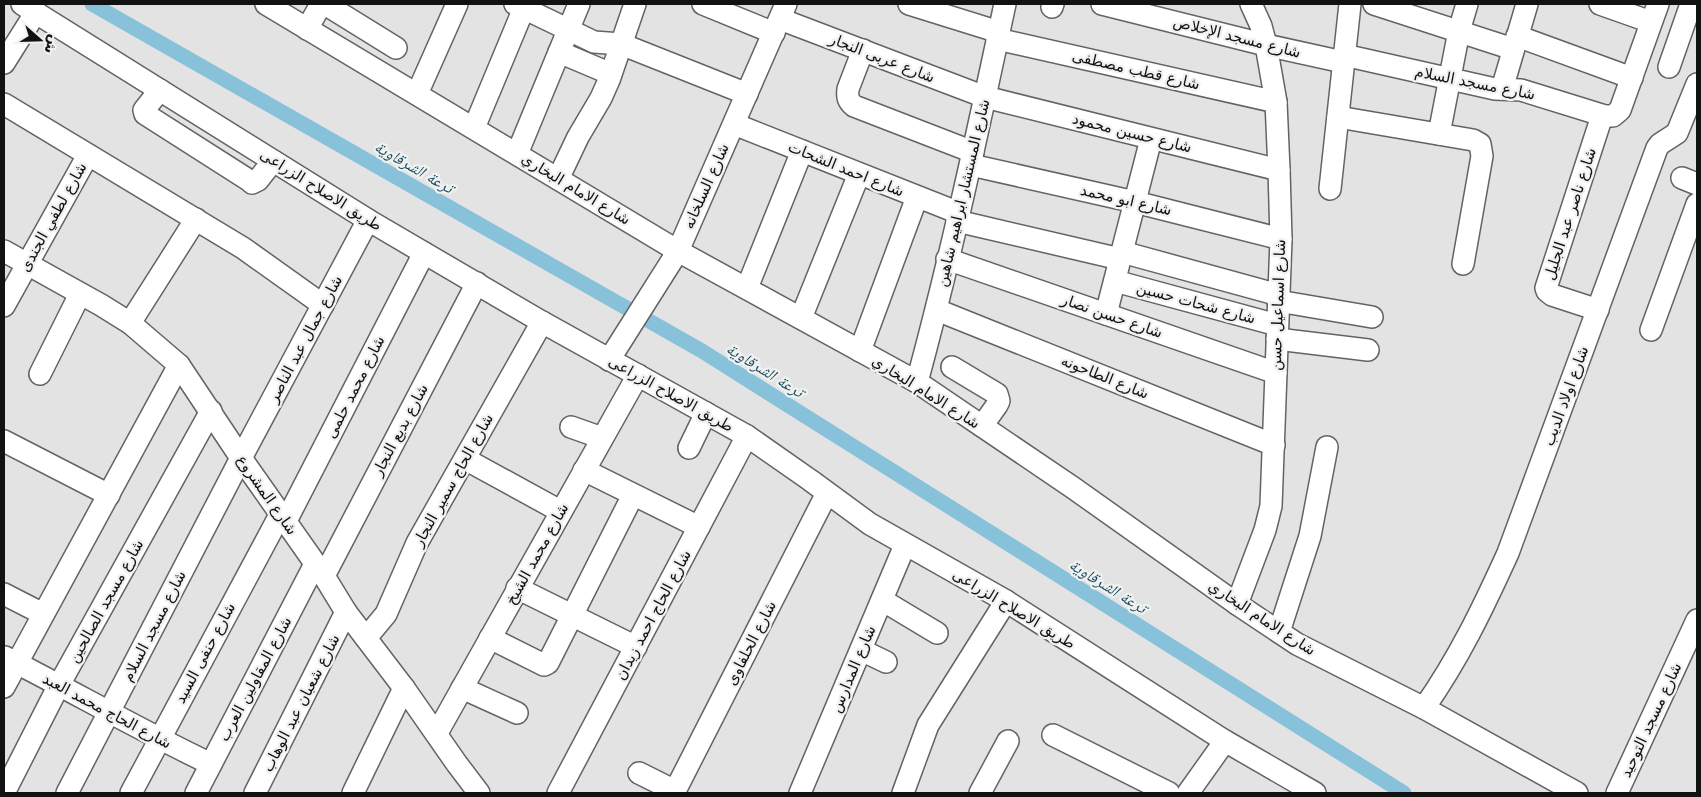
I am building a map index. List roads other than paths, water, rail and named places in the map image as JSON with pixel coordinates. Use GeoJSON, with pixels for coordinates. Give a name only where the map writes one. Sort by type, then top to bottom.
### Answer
{"type":"FeatureCollection","features":[{"type":"Feature","properties":{"kind":"street","name":"شارع الامام البخاري"},"geometry":{"type":"LineString","coordinates":[[266,4],[299,17],[417,94],[678,251],[918,382],[1297,644],[1424,708],[1577,793]]}},
{"type":"Feature","properties":{"kind":"street"},"geometry":{"type":"LineString","coordinates":[[299,17],[325,4],[396,48]]}},
{"type":"Feature","properties":{"kind":"street"},"geometry":{"type":"LineString","coordinates":[[517,154],[579,4]]}},
{"type":"Feature","properties":{"kind":"street"},"geometry":{"type":"LineString","coordinates":[[558,179],[578,136],[601,98],[635,4]]}},
{"type":"Feature","properties":{"kind":"street","name":"شارع عربى النجار"},"geometry":{"type":"LineString","coordinates":[[703,4],[780,19],[985,96]]}},
{"type":"Feature","properties":{"kind":"street","name":"شارع قطب مصطفى"},"geometry":{"type":"LineString","coordinates":[[908,4],[998,36],[1276,102]]}},
{"type":"Feature","properties":{"kind":"street","name":"شارع المستشار ابراهيم شاهين"},"geometry":{"type":"LineString","coordinates":[[918,382],[937,310],[972,158],[1005,4]]}},
{"type":"Feature","properties":{"kind":"street","name":"شارع مسجد الإخلاص"},"geometry":{"type":"LineString","coordinates":[[1102,4],[1266,45],[1344,59]]}},
{"type":"Feature","properties":{"kind":"street","name":"شارع اسماعيل حسن"},"geometry":{"type":"LineString","coordinates":[[1237,604],[1269,517],[1274,445],[1281,238],[1276,102],[1266,45],[1261,26],[1251,4]]}},
{"type":"Feature","properties":{"kind":"street"},"geometry":{"type":"LineString","coordinates":[[1330,189],[1350,4]]}},
{"type":"Feature","properties":{"kind":"street"},"geometry":{"type":"LineString","coordinates":[[1439,134],[1459,31],[1467,4]]}},
{"type":"Feature","properties":{"kind":"street"},"geometry":{"type":"LineString","coordinates":[[1502,89],[1526,4]]}},
{"type":"Feature","properties":{"kind":"street"},"geometry":{"type":"LineString","coordinates":[[1600,4],[1655,13],[1617,114],[1605,116]]}},
{"type":"Feature","properties":{"kind":"street"},"geometry":{"type":"LineString","coordinates":[[1669,68],[1691,4]]}},
{"type":"Feature","properties":{"kind":"street"},"geometry":{"type":"LineString","coordinates":[[417,94],[453,5]]}},
{"type":"Feature","properties":{"kind":"street"},"geometry":{"type":"LineString","coordinates":[[474,128],[519,5],[594,42],[621,44],[747,94]]}},
{"type":"Feature","properties":{"kind":"street"},"geometry":{"type":"LineString","coordinates":[[1388,6],[1459,31],[1515,42],[1632,78]]}},
{"type":"Feature","properties":{"kind":"street"},"geometry":{"type":"LineString","coordinates":[[4,63],[29,8]]}},
{"type":"Feature","properties":{"kind":"street","name":"طريق الاصلاح الزراعى"},"geometry":{"type":"LineString","coordinates":[[29,8],[368,220],[542,322],[747,436],[870,524],[1006,601],[1225,741],[1315,793]]}},
{"type":"Feature","properties":{"kind":"street","name":"شارع السلخانه"},"geometry":{"type":"LineString","coordinates":[[609,360],[678,251],[780,19]]}},
{"type":"Feature","properties":{"kind":"street","name":"شارع ابو محمد"},"geometry":{"type":"LineString","coordinates":[[863,50],[848,89],[849,102],[854,106],[972,158],[1135,202],[1281,238]]}},
{"type":"Feature","properties":{"kind":"street"},"geometry":{"type":"LineString","coordinates":[[559,52],[611,74]]}},
{"type":"Feature","properties":{"kind":"street"},"geometry":{"type":"LineString","coordinates":[[1640,54],[1697,82]]}},
{"type":"Feature","properties":{"kind":"street","name":"شارع مسجد السلام"},"geometry":{"type":"LineString","coordinates":[[1344,59],[1450,80],[1502,89],[1521,90],[1605,116]]}},
{"type":"Feature","properties":{"kind":"street","name":"شارع اولاد الديب"},"geometry":{"type":"LineString","coordinates":[[1424,708],[1452,666],[1478,618],[1508,553],[1657,148],[1677,133],[1697,82]]}},
{"type":"Feature","properties":{"kind":"street"},"geometry":{"type":"LineString","coordinates":[[160,90],[144,110],[144,114],[252,183],[258,180],[273,161]]}},
{"type":"Feature","properties":{"kind":"street","name":"شارع حسين محمود"},"geometry":{"type":"LineString","coordinates":[[985,96],[1279,170]]}},
{"type":"Feature","properties":{"kind":"street"},"geometry":{"type":"LineString","coordinates":[[4,104],[243,248],[323,305]]}},
{"type":"Feature","properties":{"kind":"street"},"geometry":{"type":"LineString","coordinates":[[1338,116],[1473,140],[1480,144],[1482,156],[1463,264]]}},
{"type":"Feature","properties":{"kind":"street","name":"شارع ناصر عبد الجليل"},"geometry":{"type":"LineString","coordinates":[[1598,310],[1552,295],[1547,292],[1546,288],[1600,122],[1605,116]]}},
{"type":"Feature","properties":{"kind":"street","name":"شارع احمد الشحات"},"geometry":{"type":"LineString","coordinates":[[734,124],[917,197],[958,217],[1121,256],[1278,298],[1372,317]]}},
{"type":"Feature","properties":{"kind":"street"},"geometry":{"type":"LineString","coordinates":[[1106,314],[1151,138]]}},
{"type":"Feature","properties":{"kind":"street"},"geometry":{"type":"LineString","coordinates":[[747,288],[802,151]]}},
{"type":"Feature","properties":{"kind":"street","name":"شارع لطفي الجندى"},"geometry":{"type":"LineString","coordinates":[[4,306],[88,155]]}},
{"type":"Feature","properties":{"kind":"street"},"geometry":{"type":"LineString","coordinates":[[801,318],[859,174]]}},
{"type":"Feature","properties":{"kind":"street"},"geometry":{"type":"LineString","coordinates":[[860,351],[917,197]]}},
{"type":"Feature","properties":{"kind":"street"},"geometry":{"type":"LineString","coordinates":[[1651,330],[1697,204]]}},
{"type":"Feature","properties":{"kind":"street"},"geometry":{"type":"LineString","coordinates":[[130,323],[196,219]]}},
{"type":"Feature","properties":{"kind":"street","name":"شارع جمال عبد الناصر"},"geometry":{"type":"LineString","coordinates":[[241,458],[368,220]]}},
{"type":"Feature","properties":{"kind":"street","name":"شارع المشروع"},"geometry":{"type":"LineString","coordinates":[[4,251],[130,323],[179,365],[346,612],[404,688],[437,733],[456,764],[479,793]]}},
{"type":"Feature","properties":{"kind":"street","name":"شارع محمد حلمى"},"geometry":{"type":"LineString","coordinates":[[283,517],[424,253]]}},
{"type":"Feature","properties":{"kind":"street","name":"شارع حسن نصار"},"geometry":{"type":"LineString","coordinates":[[948,259],[1276,373]]}},
{"type":"Feature","properties":{"kind":"street","name":"شارع شحات حسين"},"geometry":{"type":"LineString","coordinates":[[1115,281],[1277,332],[1368,350]]}},
{"type":"Feature","properties":{"kind":"street","name":"شارع بديع النجار"},"geometry":{"type":"LineString","coordinates":[[319,570],[477,283]]}},
{"type":"Feature","properties":{"kind":"street"},"geometry":{"type":"LineString","coordinates":[[40,374],[80,294]]}},
{"type":"Feature","properties":{"kind":"street","name":"شارع الطاحونه"},"geometry":{"type":"LineString","coordinates":[[937,310],[1274,445]]}},
{"type":"Feature","properties":{"kind":"street","name":"شارع الحاج سمير النجار"},"geometry":{"type":"LineString","coordinates":[[366,638],[386,614],[417,543],[542,322]]}},
{"type":"Feature","properties":{"kind":"street"},"geometry":{"type":"LineString","coordinates":[[4,687],[10,659],[44,614],[179,365]]}},
{"type":"Feature","properties":{"kind":"street"},"geometry":{"type":"LineString","coordinates":[[952,366],[997,394],[998,405],[982,426]]}},
{"type":"Feature","properties":{"kind":"street","name":"شارع محمد الشيخ"},"geometry":{"type":"LineString","coordinates":[[437,733],[638,375]]}},
{"type":"Feature","properties":{"kind":"street","name":"شارع مسجد الصالحين"},"geometry":{"type":"LineString","coordinates":[[4,793],[59,685],[211,411]]}},
{"type":"Feature","properties":{"kind":"street"},"geometry":{"type":"LineString","coordinates":[[689,448],[706,413]]}},
{"type":"Feature","properties":{"kind":"street"},"geometry":{"type":"LineString","coordinates":[[571,427],[602,438]]}},
{"type":"Feature","properties":{"kind":"street","name":"شارع الحاج احمد زيدان"},"geometry":{"type":"LineString","coordinates":[[558,793],[747,436]]}},
{"type":"Feature","properties":{"kind":"street"},"geometry":{"type":"LineString","coordinates":[[4,441],[108,494]]}},
{"type":"Feature","properties":{"kind":"street"},"geometry":{"type":"LineString","coordinates":[[1279,632],[1310,536],[1327,446]]}},
{"type":"Feature","properties":{"kind":"street","name":"شارع مسجد السلام"},"geometry":{"type":"LineString","coordinates":[[67,793],[241,458]]}},
{"type":"Feature","properties":{"kind":"street"},"geometry":{"type":"LineString","coordinates":[[464,459],[560,511]]}},
{"type":"Feature","properties":{"kind":"street"},"geometry":{"type":"LineString","coordinates":[[584,470],[699,527]]}},
{"type":"Feature","properties":{"kind":"street","name":"شارع الحلفاوى"},"geometry":{"type":"LineString","coordinates":[[675,792],[827,493]]}},
{"type":"Feature","properties":{"kind":"street"},"geometry":{"type":"LineString","coordinates":[[490,638],[544,665],[551,660],[633,494]]}},
{"type":"Feature","properties":{"kind":"street","name":"شارع حنفى السيد"},"geometry":{"type":"LineString","coordinates":[[131,793],[159,739],[283,517]]}},
{"type":"Feature","properties":{"kind":"street","name":"شارع المدارس"},"geometry":{"type":"LineString","coordinates":[[800,793],[906,546]]}},
{"type":"Feature","properties":{"kind":"street","name":"شارع المقاولين العرب"},"geometry":{"type":"LineString","coordinates":[[196,793],[319,570]]}},
{"type":"Feature","properties":{"kind":"street"},"geometry":{"type":"LineString","coordinates":[[517,588],[636,647]]}},
{"type":"Feature","properties":{"kind":"street"},"geometry":{"type":"LineString","coordinates":[[4,594],[44,614]]}},
{"type":"Feature","properties":{"kind":"street"},"geometry":{"type":"LineString","coordinates":[[882,600],[937,633]]}},
{"type":"Feature","properties":{"kind":"street"},"geometry":{"type":"LineString","coordinates":[[903,793],[928,724],[1006,601]]}},
{"type":"Feature","properties":{"kind":"street","name":"شارع شعبان عبد الوهاب"},"geometry":{"type":"LineString","coordinates":[[255,793],[346,612]]}},
{"type":"Feature","properties":{"kind":"street","name":"شارع مسجد التوحيد"},"geometry":{"type":"LineString","coordinates":[[1617,793],[1697,620]]}},
{"type":"Feature","properties":{"kind":"street"},"geometry":{"type":"LineString","coordinates":[[861,650],[886,662]]}},
{"type":"Feature","properties":{"kind":"street","name":"شارع الحاج محمد العبد"},"geometry":{"type":"LineString","coordinates":[[10,659],[159,739],[211,764]]}},
{"type":"Feature","properties":{"kind":"street"},"geometry":{"type":"LineString","coordinates":[[353,793],[404,688]]}},
{"type":"Feature","properties":{"kind":"street"},"geometry":{"type":"LineString","coordinates":[[462,688],[517,713]]}},
{"type":"Feature","properties":{"kind":"street"},"geometry":{"type":"LineString","coordinates":[[1052,735],[1169,793]]}},
{"type":"Feature","properties":{"kind":"street"},"geometry":{"type":"LineString","coordinates":[[980,793],[1008,741]]}},
{"type":"Feature","properties":{"kind":"street"},"geometry":{"type":"LineString","coordinates":[[1188,793],[1225,741]]}},
{"type":"Feature","properties":{"kind":"street"},"geometry":{"type":"LineString","coordinates":[[638,773],[675,792]]}},
{"type":"Feature","properties":{"kind":"waterway","name":"ترعة الشرقاوية"},"geometry":{"type":"LineString","coordinates":[[92,4],[702,351],[1404,793]]}}]}
